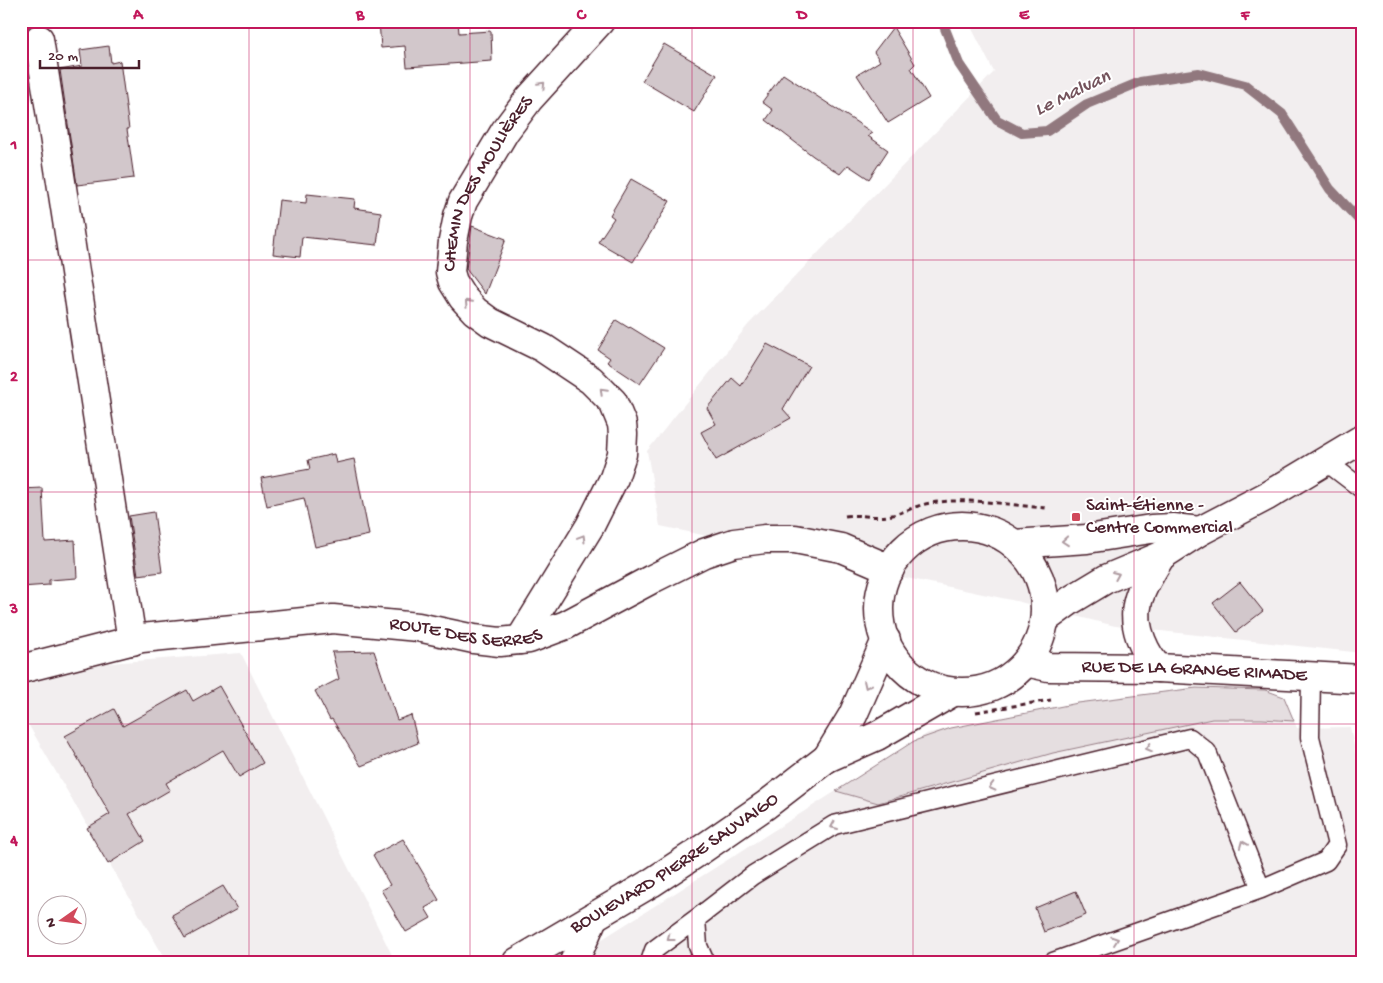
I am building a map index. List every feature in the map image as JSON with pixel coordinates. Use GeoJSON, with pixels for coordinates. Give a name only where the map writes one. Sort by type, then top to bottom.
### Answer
{"type":"FeatureCollection","features":[{"type":"Feature","properties":{"kind":"street","name":"CHEMIN DES MOULIÈRES"},"geometry":{"type":"LineString","coordinates":[[520,640],[590,526],[614,478],[620,462],[623,434],[619,413],[604,391],[576,369],[543,348],[490,322],[462,298],[453,282],[450,272],[450,261],[460,207],[482,168],[524,105],[600,21]]}},
{"type":"Feature","properties":{"kind":"street"},"geometry":{"type":"LineString","coordinates":[[40,38],[132,641]]}},
{"type":"Feature","properties":{"kind":"street"},"geometry":{"type":"LineString","coordinates":[[1044,618],[1106,580],[1161,556],[1362,439]]}},
{"type":"Feature","properties":{"kind":"street"},"geometry":{"type":"LineString","coordinates":[[970,527],[982,529],[1004,537],[1014,544],[1036,572],[1044,595],[1044,618],[1038,642],[1026,662],[1001,683],[986,689],[970,692],[953,692],[939,689],[912,675],[892,653],[881,626],[880,596],[884,582],[896,559],[913,542],[946,528],[970,527]]}},
{"type":"Feature","properties":{"kind":"street"},"geometry":{"type":"LineString","coordinates":[[1014,544],[1087,539],[1151,529],[1172,528],[1200,532]]}},
{"type":"Feature","properties":{"kind":"street","name":"ROUTE DES SERRES"},"geometry":{"type":"LineString","coordinates":[[21,669],[142,638],[333,620],[418,627],[474,639],[500,642],[529,639],[546,634],[704,553],[734,543],[765,539],[794,539],[841,548],[890,569]]}},
{"type":"Feature","properties":{"kind":"street"},"geometry":{"type":"LineString","coordinates":[[1158,668],[1148,657],[1137,631],[1135,615],[1139,595],[1161,556]]}},
{"type":"Feature","properties":{"kind":"street"},"geometry":{"type":"LineString","coordinates":[[560,576],[565,590],[572,598],[587,605],[603,605]]}},
{"type":"Feature","properties":{"kind":"street","name":"BOULEVARD PIERRE SAUVAIGO"},"geometry":{"type":"LineString","coordinates":[[827,758],[852,715],[886,640]]}},
{"type":"Feature","properties":{"kind":"street","name":"RUE DE LA GRANGE RIMADE"},"geometry":{"type":"LineString","coordinates":[[1026,662],[1058,668],[1158,668],[1362,679]]}},
{"type":"Feature","properties":{"kind":"street","name":"BOULEVARD PIERRE SAUVAIGO"},"geometry":{"type":"LineString","coordinates":[[517,962],[593,918],[698,852],[766,805],[827,758],[877,736],[953,692]]}},
{"type":"Feature","properties":{"kind":"street"},"geometry":{"type":"LineString","coordinates":[[574,962],[593,918]]}},
{"type":"Feature","properties":{"kind":"lane"},"geometry":{"type":"LineString","coordinates":[[1324,460],[1362,489]]}},
{"type":"Feature","properties":{"kind":"lane"},"geometry":{"type":"LineString","coordinates":[[1053,962],[1262,889],[1326,861],[1337,845],[1310,738],[1311,677]]}},
{"type":"Feature","properties":{"kind":"lane"},"geometry":{"type":"LineString","coordinates":[[650,962],[654,950],[753,875],[834,825],[1190,738],[1206,752],[1262,889]]}},
{"type":"Feature","properties":{"kind":"lane"},"geometry":{"type":"LineString","coordinates":[[696,919],[698,946],[705,962]]}},
{"type":"Feature","properties":{"kind":"path"},"geometry":{"type":"LineString","coordinates":[[841,548],[845,515],[889,516],[917,506],[941,502],[980,500],[1046,508]]}},
{"type":"Feature","properties":{"kind":"shaded area"},"geometry":{"type":"Polygon","coordinates":[[[968,21],[1362,21],[1362,653],[1115,626],[1016,601],[660,526],[647,451],[748,325],[994,72],[968,21]]]}},
{"type":"Feature","properties":{"kind":"shaded area"},"geometry":{"type":"Polygon","coordinates":[[[241,653],[392,955],[382,962],[167,962],[21,712],[21,686],[97,664],[241,653]]]}},
{"type":"Feature","properties":{"kind":"shaded area"},"geometry":{"type":"Polygon","coordinates":[[[1196,688],[1265,690],[1284,697],[1294,721],[1212,719],[1053,753],[878,803],[836,791],[914,741],[951,728],[1078,703],[1196,688]]]}},
{"type":"Feature","properties":{"kind":"shaded area"},"geometry":{"type":"Polygon","coordinates":[[[1284,697],[1297,728],[1350,727],[1362,783],[1362,962],[566,962],[928,733],[1078,703],[1284,697]]]}},
{"type":"Feature","properties":{"kind":"building"},"geometry":{"type":"Polygon","coordinates":[[[379,21],[404,21],[405,25],[458,21],[459,33],[491,31],[492,61],[407,67],[405,46],[381,48],[379,21]]]}},
{"type":"Feature","properties":{"kind":"building"},"geometry":{"type":"Polygon","coordinates":[[[893,27],[915,64],[911,68],[929,98],[888,123],[857,75],[880,61],[874,52],[893,27]]]}},
{"type":"Feature","properties":{"kind":"building"},"geometry":{"type":"Polygon","coordinates":[[[664,44],[717,75],[694,112],[642,81],[664,44]]]}},
{"type":"Feature","properties":{"kind":"building"},"geometry":{"type":"Polygon","coordinates":[[[109,46],[111,63],[120,61],[134,178],[77,185],[60,70],[82,66],[80,50],[109,46]]]}},
{"type":"Feature","properties":{"kind":"building"},"geometry":{"type":"Polygon","coordinates":[[[783,74],[873,133],[868,136],[888,150],[869,179],[848,165],[840,174],[766,120],[773,110],[762,102],[783,74]]]}},
{"type":"Feature","properties":{"kind":"building"},"geometry":{"type":"Polygon","coordinates":[[[631,179],[670,201],[633,262],[598,242],[614,218],[610,215],[631,179]]]}},
{"type":"Feature","properties":{"kind":"building"},"geometry":{"type":"Polygon","coordinates":[[[307,194],[355,199],[354,208],[381,212],[377,245],[302,237],[300,257],[273,254],[279,200],[306,203],[307,194]]]}},
{"type":"Feature","properties":{"kind":"building"},"geometry":{"type":"Polygon","coordinates":[[[472,226],[506,239],[485,294],[466,269],[472,226]]]}},
{"type":"Feature","properties":{"kind":"building"},"geometry":{"type":"Polygon","coordinates":[[[616,320],[664,348],[640,384],[607,362],[610,358],[598,350],[616,320]]]}},
{"type":"Feature","properties":{"kind":"building"},"geometry":{"type":"Polygon","coordinates":[[[767,344],[809,366],[783,409],[791,418],[716,460],[701,432],[716,424],[707,408],[732,378],[741,386],[767,344]]]}},
{"type":"Feature","properties":{"kind":"building"},"geometry":{"type":"Polygon","coordinates":[[[334,454],[336,463],[354,459],[369,535],[315,547],[304,498],[267,506],[261,478],[310,469],[308,460],[334,454]]]}},
{"type":"Feature","properties":{"kind":"building"},"geometry":{"type":"Polygon","coordinates":[[[42,488],[45,542],[75,540],[77,578],[49,580],[49,585],[21,587],[21,489],[42,488]]]}},
{"type":"Feature","properties":{"kind":"building"},"geometry":{"type":"Polygon","coordinates":[[[154,512],[162,572],[138,575],[129,516],[154,512]]]}},
{"type":"Feature","properties":{"kind":"building"},"geometry":{"type":"Polygon","coordinates":[[[1240,582],[1263,611],[1236,632],[1213,603],[1240,582]]]}},
{"type":"Feature","properties":{"kind":"building"},"geometry":{"type":"Polygon","coordinates":[[[374,651],[397,720],[411,715],[418,743],[361,766],[332,719],[330,720],[315,691],[339,679],[332,652],[374,651]]]}},
{"type":"Feature","properties":{"kind":"building"},"geometry":{"type":"Polygon","coordinates":[[[219,686],[263,763],[239,777],[223,750],[166,783],[170,790],[129,814],[145,841],[108,864],[87,828],[110,814],[65,736],[114,709],[123,726],[187,690],[193,701],[219,686]]]}},
{"type":"Feature","properties":{"kind":"building"},"geometry":{"type":"Polygon","coordinates":[[[403,839],[439,900],[425,908],[431,918],[406,932],[381,890],[390,885],[373,855],[403,839]]]}},
{"type":"Feature","properties":{"kind":"building"},"geometry":{"type":"Polygon","coordinates":[[[223,886],[237,909],[185,938],[172,915],[223,886]]]}},
{"type":"Feature","properties":{"kind":"building"},"geometry":{"type":"Polygon","coordinates":[[[1076,891],[1086,915],[1044,932],[1035,908],[1076,891]]]}},
{"type":"Feature","properties":{"kind":"waterway","name":"Le Malvan"},"geometry":{"type":"LineString","coordinates":[[942,21],[959,64],[997,120],[1022,133],[1047,131],[1087,104],[1140,82],[1199,73],[1245,85],[1282,114],[1330,189],[1362,223]]}},
{"type":"Feature","properties":{"kind":"place","name":"Saint-Étienne - Centre Commercial"},"geometry":{"type":"Point","coordinates":[1076,517]}}]}
